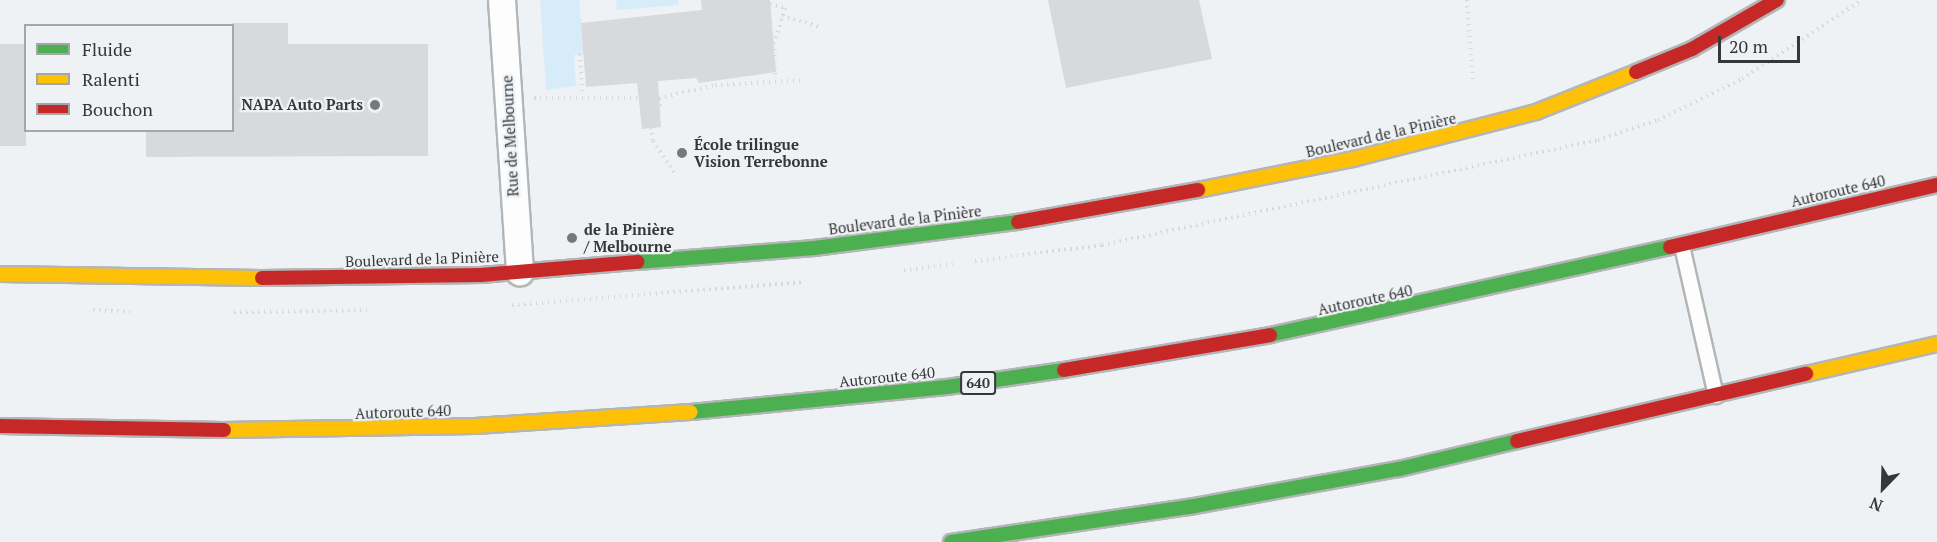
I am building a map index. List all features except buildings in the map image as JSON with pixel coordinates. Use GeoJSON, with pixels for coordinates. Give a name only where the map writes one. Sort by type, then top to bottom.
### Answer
{"type":"FeatureCollection","features":[{"type":"Feature","properties":{"kind":"main road","name":"Boulevard de la Pinière"},"geometry":{"type":"LineString","coordinates":[[0,274],[293,280],[520,272],[804,249],[1054,218],[1334,163],[1467,132],[1569,101],[1692,49],[1777,0]]}},
{"type":"Feature","properties":{"kind":"main road","name":"Autoroute 640"},"geometry":{"type":"LineString","coordinates":[[0,426],[393,429],[814,402],[1015,378],[1216,346],[1497,289],[1937,185]]}},
{"type":"Feature","properties":{"kind":"main road"},"geometry":{"type":"LineString","coordinates":[[951,542],[1337,481],[1937,344]]}},
{"type":"Feature","properties":{"kind":"street","name":"Rue de Melbourne"},"geometry":{"type":"LineString","coordinates":[[502,0],[520,272]]}},
{"type":"Feature","properties":{"kind":"lane"},"geometry":{"type":"LineString","coordinates":[[1682,246],[1716,396]]}},
{"type":"Feature","properties":{"kind":"path"},"geometry":{"type":"LineString","coordinates":[[1467,0],[1473,81]]}},
{"type":"Feature","properties":{"kind":"path"},"geometry":{"type":"LineString","coordinates":[[770,4],[785,8],[774,43],[777,78]]}},
{"type":"Feature","properties":{"kind":"path"},"geometry":{"type":"LineString","coordinates":[[782,16],[820,27]]}},
{"type":"Feature","properties":{"kind":"path"},"geometry":{"type":"LineString","coordinates":[[580,54],[583,101],[642,98],[642,107],[660,106],[659,98],[715,85],[777,78],[804,80]]}},
{"type":"Feature","properties":{"kind":"path"},"geometry":{"type":"LineString","coordinates":[[651,87],[652,106]]}},
{"type":"Feature","properties":{"kind":"path"},"geometry":{"type":"LineString","coordinates":[[534,98],[583,94]]}},
{"type":"Feature","properties":{"kind":"path"},"geometry":{"type":"LineString","coordinates":[[652,127],[653,141],[675,174]]}},
{"type":"Feature","properties":{"kind":"shaded area"},"geometry":{"type":"Polygon","coordinates":[[[540,0],[579,0],[584,54],[574,55],[576,86],[546,90],[540,0]]]}},
{"type":"Feature","properties":{"kind":"shaded area"},"geometry":{"type":"Polygon","coordinates":[[[616,0],[678,0],[679,5],[617,10],[616,0]]]}},
{"type":"Feature","properties":{"kind":"traffic: fast"},"geometry":{"type":"LineString","coordinates":[[637,262],[814,248],[1018,222]]}},
{"type":"Feature","properties":{"kind":"traffic: fast"},"geometry":{"type":"LineString","coordinates":[[1270,335],[1670,247]]}},
{"type":"Feature","properties":{"kind":"traffic: fast"},"geometry":{"type":"LineString","coordinates":[[691,412],[947,387],[1064,370]]}},
{"type":"Feature","properties":{"kind":"traffic: fast"},"geometry":{"type":"LineString","coordinates":[[951,542],[1189,507],[1399,469],[1517,441]]}},
{"type":"Feature","properties":{"kind":"traffic: slow"},"geometry":{"type":"LineString","coordinates":[[1198,190],[1353,159],[1536,112],[1636,72]]}},
{"type":"Feature","properties":{"kind":"traffic: slow"},"geometry":{"type":"LineString","coordinates":[[0,274],[262,278]]}},
{"type":"Feature","properties":{"kind":"traffic: slow"},"geometry":{"type":"LineString","coordinates":[[1806,374],[1937,344]]}},
{"type":"Feature","properties":{"kind":"traffic: slow"},"geometry":{"type":"LineString","coordinates":[[224,430],[475,426],[691,412]]}},
{"type":"Feature","properties":{"kind":"traffic: jam"},"geometry":{"type":"LineString","coordinates":[[1636,72],[1692,49],[1777,0]]}},
{"type":"Feature","properties":{"kind":"traffic: jam"},"geometry":{"type":"LineString","coordinates":[[1670,247],[1937,185]]}},
{"type":"Feature","properties":{"kind":"traffic: jam"},"geometry":{"type":"LineString","coordinates":[[1018,222],[1198,190]]}},
{"type":"Feature","properties":{"kind":"traffic: jam"},"geometry":{"type":"LineString","coordinates":[[262,278],[481,275],[637,262]]}},
{"type":"Feature","properties":{"kind":"traffic: jam"},"geometry":{"type":"LineString","coordinates":[[1064,370],[1270,335]]}},
{"type":"Feature","properties":{"kind":"traffic: jam"},"geometry":{"type":"LineString","coordinates":[[1517,441],[1806,374]]}},
{"type":"Feature","properties":{"kind":"traffic: jam"},"geometry":{"type":"LineString","coordinates":[[0,426],[224,430]]}},
{"type":"Feature","properties":{"kind":"place","name":"NAPA Auto Parts"},"geometry":{"type":"Point","coordinates":[375,105]}},
{"type":"Feature","properties":{"kind":"place","name":"École trilingue Vision Terrebonne"},"geometry":{"type":"Point","coordinates":[682,153]}},
{"type":"Feature","properties":{"kind":"place","name":"de la Pinière / Melbourne"},"geometry":{"type":"Point","coordinates":[572,238]}}]}
